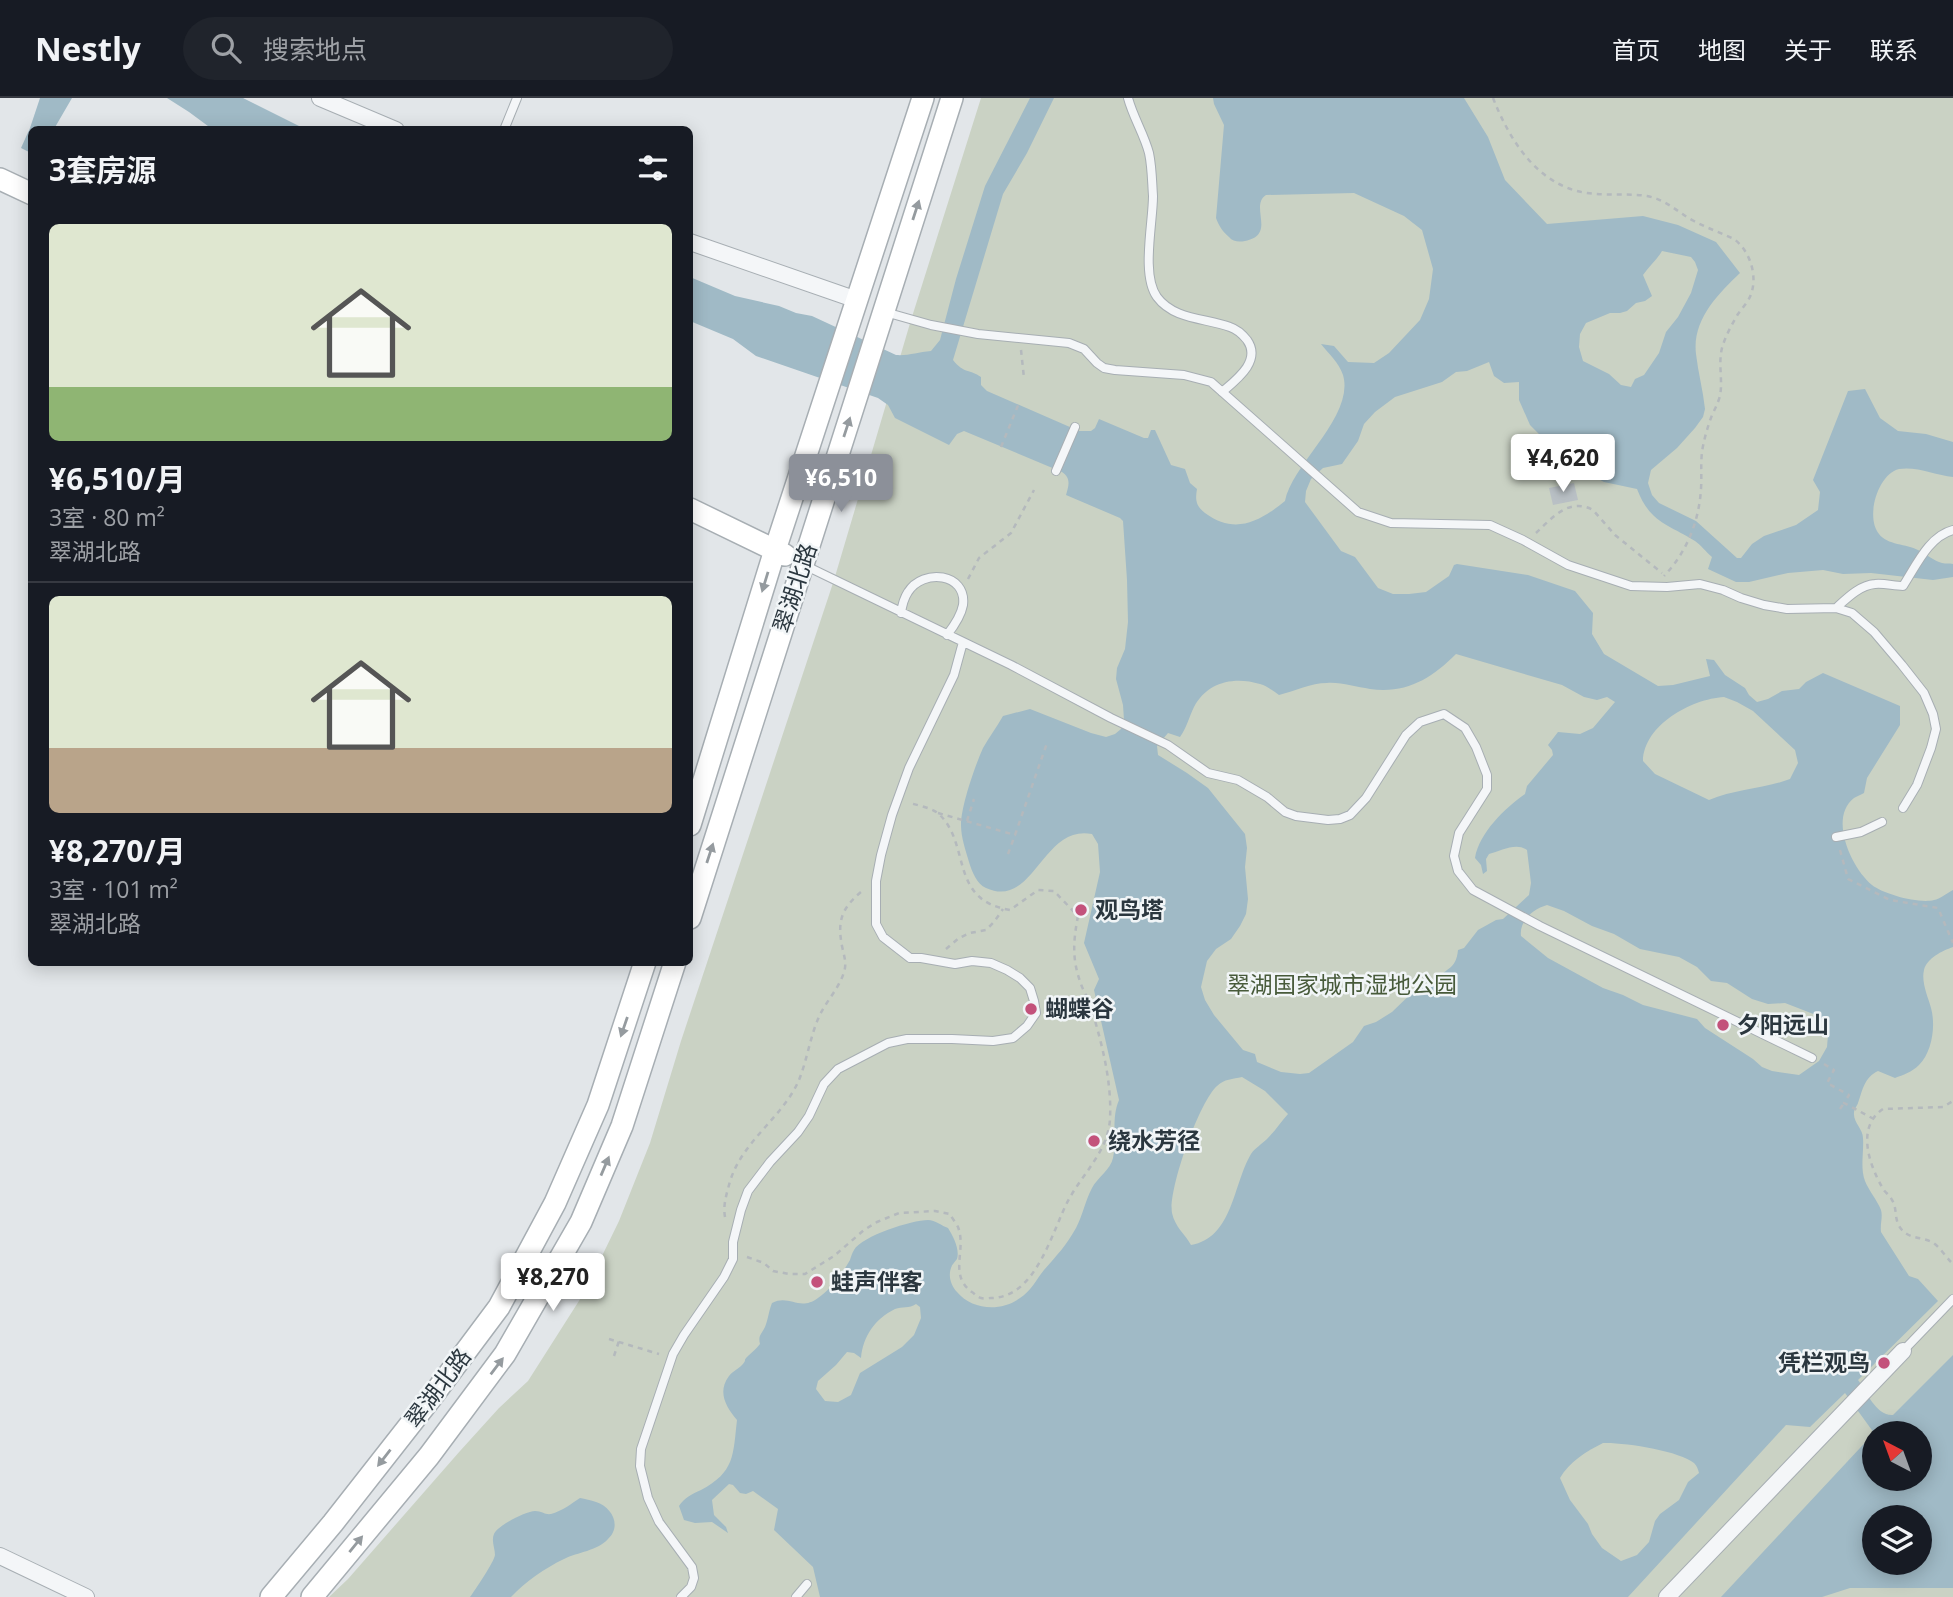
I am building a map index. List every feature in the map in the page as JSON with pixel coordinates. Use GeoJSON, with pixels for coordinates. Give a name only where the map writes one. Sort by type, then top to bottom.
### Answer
{"type":"FeatureCollection","features":[{"type":"Feature","properties":{"kind":"street"},"geometry":{"type":"LineString","coordinates":[[320,98],[386,126]]}},
{"type":"Feature","properties":{"kind":"street","name":"翠湖北路"},"geometry":{"type":"LineString","coordinates":[[693,815],[775,550],[923,98]]}},
{"type":"Feature","properties":{"kind":"street","name":"翠湖北路"},"geometry":{"type":"LineString","coordinates":[[693,909],[952,98]]}},
{"type":"Feature","properties":{"kind":"street"},"geometry":{"type":"LineString","coordinates":[[0,179],[28,192]]}},
{"type":"Feature","properties":{"kind":"street"},"geometry":{"type":"LineString","coordinates":[[693,243],[857,300]]}},
{"type":"Feature","properties":{"kind":"street"},"geometry":{"type":"LineString","coordinates":[[693,510],[803,564]]}},
{"type":"Feature","properties":{"kind":"street","name":"翠湖北路"},"geometry":{"type":"LineString","coordinates":[[271,1597],[333,1523],[499,1307],[555,1203],[593,1117],[644,966]]}},
{"type":"Feature","properties":{"kind":"street","name":"翠湖北路"},"geometry":{"type":"LineString","coordinates":[[312,1597],[429,1455],[505,1354],[581,1222],[622,1126],[675,966]]}},
{"type":"Feature","properties":{"kind":"street"},"geometry":{"type":"LineString","coordinates":[[1667,1597],[1903,1351]]}},
{"type":"Feature","properties":{"kind":"street"},"geometry":{"type":"LineString","coordinates":[[0,1556],[86,1597]]}},
{"type":"Feature","properties":{"kind":"lane"},"geometry":{"type":"LineString","coordinates":[[506,126],[517,98]]}},
{"type":"Feature","properties":{"kind":"lane"},"geometry":{"type":"LineString","coordinates":[[1128,98],[1149,154],[1153,206],[1150,276],[1157,297],[1186,316],[1234,328],[1251,348],[1248,365],[1239,378],[1222,392]]}},
{"type":"Feature","properties":{"kind":"lane"},"geometry":{"type":"LineString","coordinates":[[884,312],[931,326],[978,334],[1069,343],[1084,349],[1104,368],[1184,375],[1211,382],[1358,512],[1371,518],[1391,523],[1490,525],[1567,565],[1631,586],[1700,584],[1764,605],[1787,609],[1836,608],[1852,613],[1874,632],[1924,693],[1933,714],[1936,729],[1931,748],[1917,785],[1903,808]]}},
{"type":"Feature","properties":{"kind":"lane"},"geometry":{"type":"LineString","coordinates":[[1056,471],[1074,427]]}},
{"type":"Feature","properties":{"kind":"lane"},"geometry":{"type":"LineString","coordinates":[[1836,608],[1864,586],[1878,583],[1903,586],[1928,547],[1943,533],[1953,530]]}},
{"type":"Feature","properties":{"kind":"lane"},"geometry":{"type":"LineString","coordinates":[[803,564],[1012,665],[1168,745],[1208,773],[1251,786],[1284,812],[1311,819],[1340,819],[1350,815],[1366,798],[1406,735],[1420,722],[1444,714],[1465,728],[1487,775],[1487,789],[1459,834],[1454,856],[1458,871],[1474,890],[1540,926],[1812,1058]]}},
{"type":"Feature","properties":{"kind":"lane"},"geometry":{"type":"LineString","coordinates":[[901,613],[908,591],[922,579],[942,576],[953,581],[960,590],[963,603],[960,614],[947,635]]}},
{"type":"Feature","properties":{"kind":"lane"},"geometry":{"type":"LineString","coordinates":[[681,1597],[691,1587],[694,1578],[692,1567],[659,1522],[640,1465],[641,1449],[672,1358],[733,1259],[733,1242],[748,1191],[798,1132],[824,1084],[838,1069],[888,1044],[906,1039],[993,1041],[1013,1038],[1027,1026],[1036,1013],[1030,988],[1007,970],[991,963],[972,961],[955,964],[910,958],[883,937],[876,924],[876,881],[881,855],[909,768],[954,675],[963,642]]}},
{"type":"Feature","properties":{"kind":"lane"},"geometry":{"type":"LineString","coordinates":[[1836,837],[1861,832],[1882,822]]}},
{"type":"Feature","properties":{"kind":"lane"},"geometry":{"type":"LineString","coordinates":[[1903,1351],[1953,1299]]}},
{"type":"Feature","properties":{"kind":"lane"},"geometry":{"type":"LineString","coordinates":[[796,1597],[807,1584]]}},
{"type":"Feature","properties":{"kind":"path"},"geometry":{"type":"LineString","coordinates":[[1493,98],[1519,147],[1534,167],[1551,181],[1568,189],[1588,193],[1648,197],[1667,204],[1694,221],[1734,239],[1748,256],[1753,277],[1752,291],[1722,347],[1720,396],[1703,446],[1700,464],[1701,489],[1696,516],[1688,542],[1675,565],[1652,587]]}},
{"type":"Feature","properties":{"kind":"path"},"geometry":{"type":"LineString","coordinates":[[1020,339],[1024,377]]}},
{"type":"Feature","properties":{"kind":"path"},"geometry":{"type":"LineString","coordinates":[[1001,447],[1019,403]]}},
{"type":"Feature","properties":{"kind":"path"},"geometry":{"type":"LineString","coordinates":[[960,590],[972,574],[979,558],[1011,533],[1034,490]]}},
{"type":"Feature","properties":{"kind":"path"},"geometry":{"type":"LineString","coordinates":[[1527,542],[1560,510],[1581,505],[1593,510],[1615,535],[1664,575]]}},
{"type":"Feature","properties":{"kind":"path"},"geometry":{"type":"LineString","coordinates":[[1009,854],[1047,743]]}},
{"type":"Feature","properties":{"kind":"path"},"geometry":{"type":"LineString","coordinates":[[967,821],[974,799]]}},
{"type":"Feature","properties":{"kind":"path"},"geometry":{"type":"LineString","coordinates":[[898,800],[1015,835]]}},
{"type":"Feature","properties":{"kind":"path"},"geometry":{"type":"LineString","coordinates":[[733,1255],[764,1263],[773,1271],[805,1274],[834,1256],[877,1222],[899,1213],[935,1211],[950,1214],[959,1229],[959,1275],[965,1287],[981,1298],[1009,1295],[1026,1281],[1035,1269],[1053,1237],[1061,1213],[1106,1142],[1110,1121],[1107,1068],[1089,999],[1075,967],[1073,941],[1078,916],[1054,891],[1038,890],[1010,910],[986,901],[967,882],[952,832],[938,813]]}},
{"type":"Feature","properties":{"kind":"path"},"geometry":{"type":"LineString","coordinates":[[1836,837],[1848,879],[1890,900],[1938,908],[1953,943]]}},
{"type":"Feature","properties":{"kind":"path"},"geometry":{"type":"LineString","coordinates":[[733,1242],[724,1211],[731,1176],[740,1157],[793,1091],[800,1077],[818,1020],[845,971],[846,961],[840,936],[841,915],[855,897],[876,881]]}},
{"type":"Feature","properties":{"kind":"path"},"geometry":{"type":"LineString","coordinates":[[938,961],[946,949],[959,938],[986,930],[1003,909]]}},
{"type":"Feature","properties":{"kind":"path"},"geometry":{"type":"LineString","coordinates":[[1812,1058],[1834,1070],[1826,1083],[1849,1095],[1840,1109]]}},
{"type":"Feature","properties":{"kind":"path"},"geometry":{"type":"LineString","coordinates":[[1951,1262],[1931,1242],[1911,1236],[1900,1227],[1892,1199],[1881,1186],[1872,1168],[1867,1149],[1872,1118],[1883,1109],[1943,1107],[1953,1101]]}},
{"type":"Feature","properties":{"kind":"path"},"geometry":{"type":"LineString","coordinates":[[1844,1103],[1872,1118]]}},
{"type":"Feature","properties":{"kind":"path"},"geometry":{"type":"LineString","coordinates":[[608,1339],[672,1358]]}},
{"type":"Feature","properties":{"kind":"path"},"geometry":{"type":"LineString","coordinates":[[614,1356],[619,1341]]}},
{"type":"Feature","properties":{"kind":"green space","name":"翠湖国家城市湿地公园"},"geometry":{"type":"Polygon","coordinates":[[[981,98],[1953,98],[1953,1597],[329,1597],[499,1408],[528,1381],[584,1293],[619,1221],[650,1143],[681,1041],[834,580],[911,320],[981,98]]]}},
{"type":"Feature","properties":{"kind":"water"},"geometry":{"type":"Polygon","coordinates":[[[40,98],[72,98],[56,126],[31,126],[40,98]]]}},
{"type":"Feature","properties":{"kind":"water"},"geometry":{"type":"Polygon","coordinates":[[[167,98],[243,98],[299,126],[208,126],[167,98]]]}},
{"type":"Feature","properties":{"kind":"water"},"geometry":{"type":"Polygon","coordinates":[[[1030,98],[1054,98],[1003,194],[953,360],[960,367],[981,377],[981,385],[987,391],[1079,431],[1091,431],[1099,419],[1144,438],[1148,438],[1151,430],[1155,430],[1171,465],[1185,469],[1190,483],[1197,489],[1198,505],[1205,513],[1227,523],[1256,520],[1285,501],[1299,471],[1340,407],[1344,391],[1343,375],[1321,344],[1334,346],[1348,362],[1374,363],[1389,353],[1420,320],[1429,299],[1433,269],[1422,230],[1404,216],[1354,193],[1266,195],[1260,206],[1259,233],[1245,241],[1231,239],[1221,229],[1216,218],[1224,125],[1213,98],[1464,98],[1488,137],[1505,180],[1547,224],[1643,216],[1678,225],[1716,242],[1740,273],[1715,299],[1698,330],[1696,354],[1705,409],[1703,417],[1677,448],[1651,470],[1648,483],[1652,495],[1659,503],[1696,521],[1737,558],[1741,558],[1752,544],[1764,536],[1796,525],[1818,510],[1820,492],[1813,480],[1848,391],[1865,389],[1880,418],[1898,431],[1926,434],[1953,442],[1953,477],[1899,469],[1885,479],[1874,507],[1875,527],[1883,538],[1913,548],[1939,562],[1953,564],[1953,577],[1933,580],[1871,573],[1843,574],[1823,570],[1736,582],[1708,569],[1712,557],[1695,541],[1654,516],[1637,489],[1604,482],[1584,471],[1574,472],[1553,461],[1544,439],[1530,425],[1519,400],[1519,382],[1504,383],[1494,376],[1489,362],[1467,371],[1456,372],[1442,382],[1395,397],[1375,412],[1364,424],[1358,441],[1342,464],[1323,468],[1311,479],[1305,502],[1341,551],[1355,557],[1378,588],[1393,594],[1426,592],[1449,576],[1457,564],[1528,575],[1575,591],[1593,613],[1592,634],[1604,654],[1658,686],[1710,676],[1706,659],[1714,660],[1725,675],[1745,688],[1757,702],[1782,691],[1799,689],[1823,673],[1900,706],[1900,725],[1867,778],[1864,793],[1854,798],[1846,807],[1843,830],[1857,867],[1872,885],[1884,892],[1927,901],[1953,890],[1953,947],[1932,959],[1924,970],[1924,984],[1933,1023],[1930,1046],[1923,1060],[1913,1070],[1895,1078],[1878,1071],[1873,1074],[1865,1084],[1854,1116],[1863,1135],[1864,1176],[1881,1210],[1881,1232],[1909,1276],[1918,1279],[1938,1301],[1858,1380],[1877,1408],[1893,1415],[1953,1355],[1953,1588],[1850,1588],[1822,1597],[1721,1597],[1862,1446],[1862,1491],[1932,1491],[1932,1421],[1865,1421],[1845,1393],[1810,1427],[1786,1425],[1628,1597],[820,1597],[813,1567],[774,1530],[778,1509],[753,1491],[740,1493],[729,1484],[712,1500],[714,1515],[726,1527],[728,1533],[712,1522],[695,1523],[684,1520],[679,1506],[681,1503],[712,1483],[730,1461],[737,1420],[724,1399],[725,1382],[760,1344],[772,1303],[784,1300],[811,1302],[836,1281],[854,1250],[867,1239],[888,1230],[928,1220],[948,1228],[956,1243],[957,1259],[950,1274],[957,1292],[979,1306],[1004,1306],[1030,1289],[1069,1240],[1092,1188],[1110,1166],[1113,1158],[1115,1114],[1119,1100],[1094,990],[1099,979],[1084,943],[1100,872],[1098,844],[1092,834],[1075,834],[1061,841],[1027,878],[1016,887],[1002,892],[986,888],[975,877],[961,825],[976,765],[1003,716],[1030,709],[1106,737],[1121,729],[1124,720],[1123,705],[1116,679],[1117,668],[1125,649],[1128,622],[1123,521],[1066,495],[1069,482],[1062,472],[964,431],[957,434],[949,445],[895,418],[888,405],[878,398],[756,356],[733,339],[693,322],[693,278],[735,296],[812,316],[896,355],[931,351],[940,340],[985,186],[1030,98]],[[1662,251],[1643,275],[1652,296],[1636,303],[1627,311],[1610,313],[1586,323],[1580,334],[1579,347],[1583,361],[1609,374],[1621,385],[1631,387],[1635,379],[1644,375],[1659,353],[1666,332],[1691,293],[1698,270],[1691,257],[1662,251]],[[1456,654],[1437,671],[1417,683],[1395,689],[1321,683],[1279,695],[1265,686],[1231,681],[1206,692],[1194,707],[1180,737],[1168,733],[1157,746],[1158,755],[1208,788],[1245,834],[1248,899],[1246,914],[1231,939],[1216,949],[1207,961],[1201,987],[1214,1015],[1243,1050],[1255,1054],[1257,1062],[1281,1072],[1309,1073],[1353,1042],[1364,1026],[1392,1012],[1420,985],[1435,984],[1455,962],[1458,950],[1464,948],[1478,930],[1503,919],[1529,895],[1531,883],[1527,850],[1513,847],[1489,854],[1486,859],[1487,871],[1483,874],[1481,865],[1475,858],[1487,830],[1509,806],[1525,794],[1527,786],[1553,755],[1548,745],[1558,732],[1580,734],[1593,728],[1615,702],[1607,697],[1597,700],[1584,697],[1562,685],[1456,654]],[[1724,697],[1684,709],[1660,725],[1645,748],[1643,761],[1655,774],[1709,800],[1790,779],[1798,763],[1795,750],[1753,711],[1724,697]],[[1547,905],[1537,909],[1522,925],[1521,936],[1548,958],[1603,988],[1643,1005],[1697,1019],[1705,1028],[1772,1071],[1799,1075],[1819,1061],[1827,1047],[1828,1035],[1825,1026],[1816,1015],[1785,1003],[1768,1004],[1752,999],[1727,983],[1711,981],[1697,967],[1679,957],[1640,949],[1547,905]],[[1242,1077],[1226,1081],[1210,1095],[1202,1109],[1186,1147],[1172,1202],[1173,1218],[1191,1245],[1216,1232],[1230,1208],[1251,1154],[1288,1114],[1265,1091],[1242,1077]],[[916,1304],[895,1309],[882,1318],[867,1335],[861,1358],[847,1352],[818,1381],[816,1389],[825,1401],[838,1402],[851,1395],[860,1373],[902,1347],[914,1335],[921,1318],[920,1307],[916,1304]],[[1603,1443],[1585,1453],[1568,1467],[1560,1478],[1570,1500],[1602,1548],[1621,1561],[1637,1555],[1649,1542],[1660,1514],[1679,1500],[1688,1482],[1699,1473],[1695,1464],[1677,1455],[1603,1443]]]}},
{"type":"Feature","properties":{"kind":"water"},"geometry":{"type":"Polygon","coordinates":[[[28,132],[28,152],[21,148],[28,132]]]}},
{"type":"Feature","properties":{"kind":"water"},"geometry":{"type":"Polygon","coordinates":[[[580,1498],[602,1504],[611,1512],[615,1523],[608,1539],[550,1567],[511,1597],[470,1597],[494,1559],[493,1539],[496,1531],[525,1513],[535,1511],[551,1514],[580,1498]]]}},
{"type":"Feature","properties":{"kind":"building"},"geometry":{"type":"Polygon","coordinates":[[[1574,483],[1578,500],[1553,505],[1549,488],[1574,483]]]}},
{"type":"Feature","properties":{"kind":"place","name":"观鸟塔"},"geometry":{"type":"Point","coordinates":[1081,910]}},
{"type":"Feature","properties":{"kind":"place","name":"蝴蝶谷"},"geometry":{"type":"Point","coordinates":[1031,1009]}},
{"type":"Feature","properties":{"kind":"place","name":"夕阳远山"},"geometry":{"type":"Point","coordinates":[1723,1025]}},
{"type":"Feature","properties":{"kind":"place","name":"绕水芳径"},"geometry":{"type":"Point","coordinates":[1094,1141]}},
{"type":"Feature","properties":{"kind":"place","name":"蛙声伴客"},"geometry":{"type":"Point","coordinates":[817,1282]}},
{"type":"Feature","properties":{"kind":"place","name":"凭栏观鸟"},"geometry":{"type":"Point","coordinates":[1884,1363]}}]}
